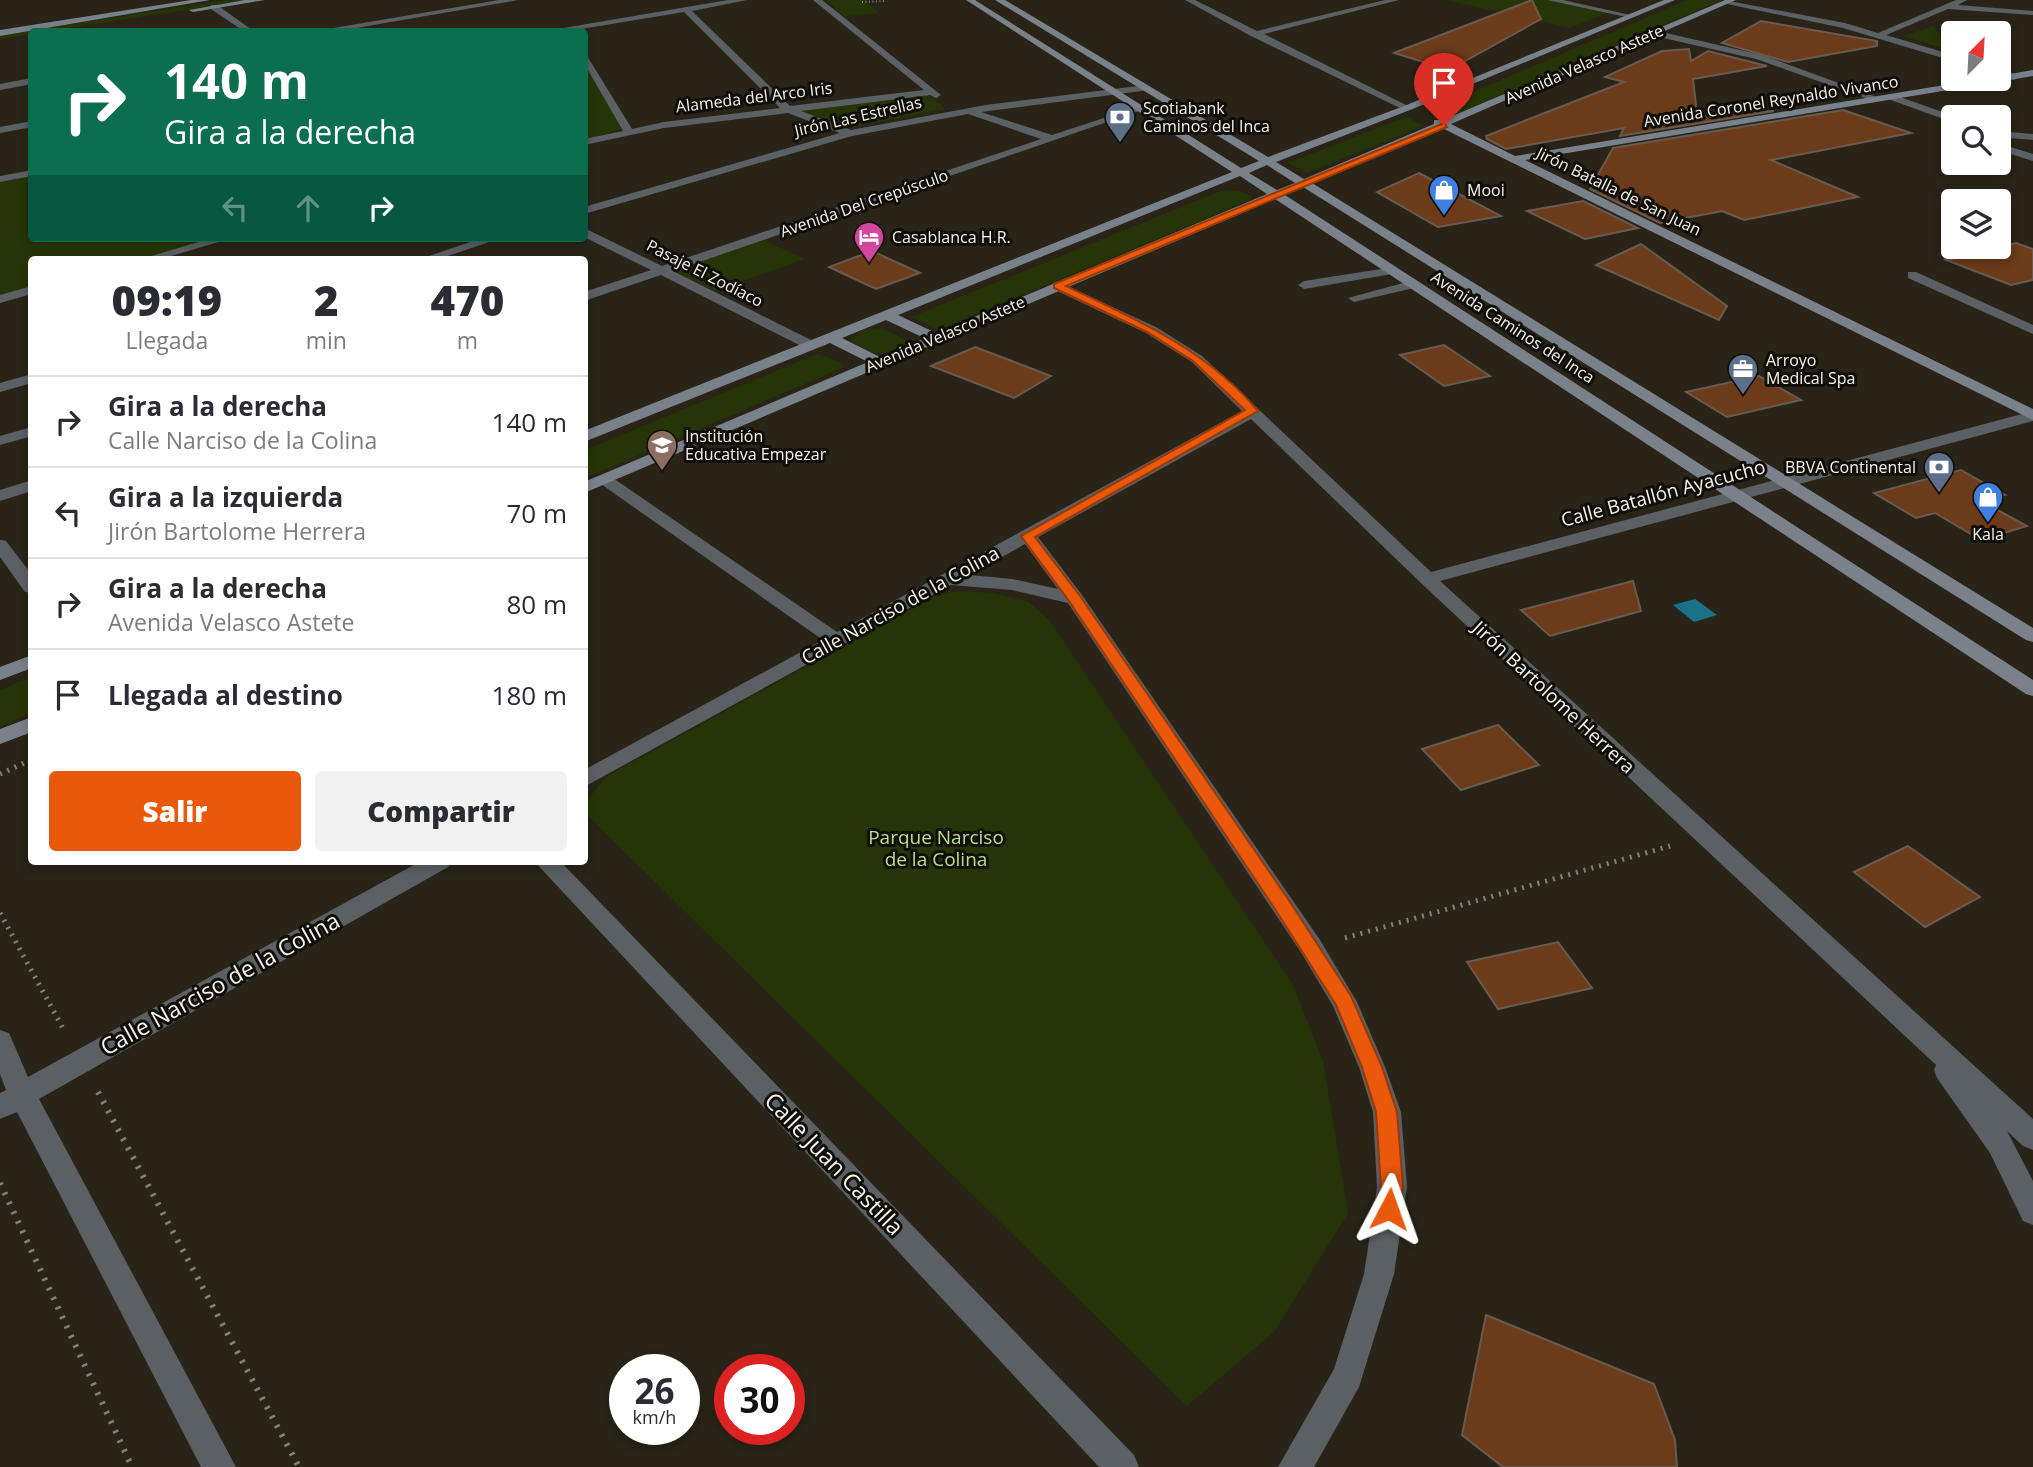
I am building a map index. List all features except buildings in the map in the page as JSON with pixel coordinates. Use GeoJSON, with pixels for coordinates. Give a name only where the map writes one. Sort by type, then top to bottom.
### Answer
{"type":"FeatureCollection","features":[{"type":"Feature","properties":{"kind":"main road"},"geometry":{"type":"LineString","coordinates":[[35,28],[210,3],[261,0]]}},
{"type":"Feature","properties":{"kind":"main road","name":"Avenida Caminos del Inca"},"geometry":{"type":"LineString","coordinates":[[970,0],[1276,194],[2033,689]]}},
{"type":"Feature","properties":{"kind":"main road","name":"Avenida Caminos del Inca"},"geometry":{"type":"LineString","coordinates":[[999,0],[1268,161],[2033,636]]}},
{"type":"Feature","properties":{"kind":"main road","name":"Avenida Velasco Astete"},"geometry":{"type":"LineString","coordinates":[[588,434],[1671,0]]}},
{"type":"Feature","properties":{"kind":"main road","name":"Avenida Velasco Astete"},"geometry":{"type":"LineString","coordinates":[[588,486],[1302,182],[1444,125],[1729,1]]}},
{"type":"Feature","properties":{"kind":"main road"},"geometry":{"type":"LineString","coordinates":[[81,28],[210,3]]}},
{"type":"Feature","properties":{"kind":"main road"},"geometry":{"type":"LineString","coordinates":[[0,33],[28,29]]}},
{"type":"Feature","properties":{"kind":"main road"},"geometry":{"type":"LineString","coordinates":[[0,41],[28,37]]}},
{"type":"Feature","properties":{"kind":"main road","name":"Avenida Coronel Reynaldo Vivanco"},"geometry":{"type":"LineString","coordinates":[[1514,159],[2033,73]]}},
{"type":"Feature","properties":{"kind":"main road","name":"Jirón Batalla de San Juan"},"geometry":{"type":"LineString","coordinates":[[1407,108],[2033,416]]}},
{"type":"Feature","properties":{"kind":"main road"},"geometry":{"type":"LineString","coordinates":[[885,314],[935,338]]}},
{"type":"Feature","properties":{"kind":"main road"},"geometry":{"type":"LineString","coordinates":[[830,337],[879,362]]}},
{"type":"Feature","properties":{"kind":"main road"},"geometry":{"type":"LineString","coordinates":[[0,674],[28,663]]}},
{"type":"Feature","properties":{"kind":"main road"},"geometry":{"type":"LineString","coordinates":[[0,737],[28,726]]}},
{"type":"Feature","properties":{"kind":"street"},"geometry":{"type":"LineString","coordinates":[[339,28],[514,0]]}},
{"type":"Feature","properties":{"kind":"street"},"geometry":{"type":"LineString","coordinates":[[576,28],[743,0]]}},
{"type":"Feature","properties":{"kind":"street"},"geometry":{"type":"LineString","coordinates":[[817,0],[930,92],[967,111],[1052,139]]}},
{"type":"Feature","properties":{"kind":"street","name":"Jirón Batalla de San Juan"},"geometry":{"type":"LineString","coordinates":[[1189,0],[1407,108]]}},
{"type":"Feature","properties":{"kind":"street"},"geometry":{"type":"LineString","coordinates":[[1254,34],[1395,0]]}},
{"type":"Feature","properties":{"kind":"street"},"geometry":{"type":"LineString","coordinates":[[1550,0],[1631,16]]}},
{"type":"Feature","properties":{"kind":"street"},"geometry":{"type":"LineString","coordinates":[[1880,35],[1963,0]]}},
{"type":"Feature","properties":{"kind":"street"},"geometry":{"type":"LineString","coordinates":[[1981,0],[2033,13]]}},
{"type":"Feature","properties":{"kind":"street"},"geometry":{"type":"LineString","coordinates":[[1729,1],[1880,35],[1941,54]]}},
{"type":"Feature","properties":{"kind":"street"},"geometry":{"type":"LineString","coordinates":[[210,3],[245,28]]}},
{"type":"Feature","properties":{"kind":"street"},"geometry":{"type":"LineString","coordinates":[[1947,7],[2033,13]]}},
{"type":"Feature","properties":{"kind":"street"},"geometry":{"type":"LineString","coordinates":[[686,9],[787,109],[850,133]]}},
{"type":"Feature","properties":{"kind":"street"},"geometry":{"type":"LineString","coordinates":[[1653,33],[1759,57],[1877,99]]}},
{"type":"Feature","properties":{"kind":"street"},"geometry":{"type":"LineString","coordinates":[[588,67],[628,131]]}},
{"type":"Feature","properties":{"kind":"street"},"geometry":{"type":"LineString","coordinates":[[0,87],[28,82]]}},
{"type":"Feature","properties":{"kind":"street","name":"Jirón Las Estrellas"},"geometry":{"type":"LineString","coordinates":[[588,210],[850,133],[967,111],[1146,88]]}},
{"type":"Feature","properties":{"kind":"street","name":"Alameda del Arco Iris"},"geometry":{"type":"LineString","coordinates":[[588,141],[628,131],[930,92]]}},
{"type":"Feature","properties":{"kind":"street"},"geometry":{"type":"LineString","coordinates":[[1891,97],[1941,115]]}},
{"type":"Feature","properties":{"kind":"street","name":"Avenida Del Crepúsculo"},"geometry":{"type":"LineString","coordinates":[[588,296],[1143,108]]}},
{"type":"Feature","properties":{"kind":"street"},"geometry":{"type":"LineString","coordinates":[[0,130],[28,125]]}},
{"type":"Feature","properties":{"kind":"street"},"geometry":{"type":"LineString","coordinates":[[2011,138],[2033,137]]}},
{"type":"Feature","properties":{"kind":"street"},"geometry":{"type":"LineString","coordinates":[[2011,145],[2033,158]]}},
{"type":"Feature","properties":{"kind":"street"},"geometry":{"type":"LineString","coordinates":[[0,180],[28,174]]}},
{"type":"Feature","properties":{"kind":"street","name":"Pasaje El Zodíaco"},"geometry":{"type":"LineString","coordinates":[[588,234],[810,345]]}},
{"type":"Feature","properties":{"kind":"street"},"geometry":{"type":"LineString","coordinates":[[158,256],[211,242]]}},
{"type":"Feature","properties":{"kind":"street"},"geometry":{"type":"LineString","coordinates":[[436,256],[482,242]]}},
{"type":"Feature","properties":{"kind":"street","name":"Jirón Bartolome Herrera"},"geometry":{"type":"LineString","coordinates":[[1058,286],[1151,330],[1197,359],[1427,579],[2033,1137]]}},
{"type":"Feature","properties":{"kind":"street"},"geometry":{"type":"LineString","coordinates":[[0,299],[28,291]]}},
{"type":"Feature","properties":{"kind":"street"},"geometry":{"type":"LineString","coordinates":[[0,388],[28,379]]}},
{"type":"Feature","properties":{"kind":"street","name":"Calle Narciso de la Colina"},"geometry":{"type":"LineString","coordinates":[[588,778],[1252,411]]}},
{"type":"Feature","properties":{"kind":"street","name":"Calle Batallón Ayacucho"},"geometry":{"type":"LineString","coordinates":[[1427,579],[2033,416]]}},
{"type":"Feature","properties":{"kind":"street"},"geometry":{"type":"LineString","coordinates":[[604,479],[836,640]]}},
{"type":"Feature","properties":{"kind":"street"},"geometry":{"type":"LineString","coordinates":[[0,496],[28,486]]}},
{"type":"Feature","properties":{"kind":"street"},"geometry":{"type":"LineString","coordinates":[[1028,536],[1075,599],[1311,947],[1344,1002],[1372,1067],[1387,1112],[1392,1187],[1379,1274],[1348,1376],[1295,1467]]}},
{"type":"Feature","properties":{"kind":"street"},"geometry":{"type":"LineString","coordinates":[[0,545],[28,583]]}},
{"type":"Feature","properties":{"kind":"street"},"geometry":{"type":"LineString","coordinates":[[943,580],[997,581],[1075,599]]}},
{"type":"Feature","properties":{"kind":"street","name":"Calle Narciso de la Colina"},"geometry":{"type":"LineString","coordinates":[[11,1101],[432,865]]}},
{"type":"Feature","properties":{"kind":"street","name":"Calle Juan Castilla"},"geometry":{"type":"LineString","coordinates":[[550,865],[1122,1467]]}},
{"type":"Feature","properties":{"kind":"street"},"geometry":{"type":"LineString","coordinates":[[1920,1031],[2000,1144],[2033,1211]]}},
{"type":"Feature","properties":{"kind":"street"},"geometry":{"type":"LineString","coordinates":[[0,1041],[11,1101],[219,1467]]}},
{"type":"Feature","properties":{"kind":"lane"},"geometry":{"type":"LineString","coordinates":[[1304,285],[1394,271]]}},
{"type":"Feature","properties":{"kind":"lane"},"geometry":{"type":"LineString","coordinates":[[1912,275],[2033,330]]}},
{"type":"Feature","properties":{"kind":"lane"},"geometry":{"type":"LineString","coordinates":[[1354,298],[1414,284]]}},
{"type":"Feature","properties":{"kind":"lane"},"geometry":{"type":"LineString","coordinates":[[0,441],[28,432]]}},
{"type":"Feature","properties":{"kind":"path"},"geometry":{"type":"LineString","coordinates":[[0,774],[28,761]]}},
{"type":"Feature","properties":{"kind":"path"},"geometry":{"type":"LineString","coordinates":[[1311,947],[1704,836]]}},
{"type":"Feature","properties":{"kind":"path"},"geometry":{"type":"LineString","coordinates":[[0,913],[299,1467]]}},
{"type":"Feature","properties":{"kind":"path"},"geometry":{"type":"LineString","coordinates":[[0,1183],[132,1467]]}},
{"type":"Feature","properties":{"kind":"green space"},"geometry":{"type":"Polygon","coordinates":[[[226,0],[251,0],[69,28],[45,28],[226,0]]]}},
{"type":"Feature","properties":{"kind":"green space"},"geometry":{"type":"Polygon","coordinates":[[[826,0],[863,0],[879,13],[845,16],[826,0]]]}},
{"type":"Feature","properties":{"kind":"green space"},"geometry":{"type":"Polygon","coordinates":[[[1446,0],[1545,0],[1610,12],[1570,28],[1446,0]]]}},
{"type":"Feature","properties":{"kind":"green space"},"geometry":{"type":"Polygon","coordinates":[[[1687,0],[1721,0],[1452,116],[1436,114],[1433,109],[1687,0]]]}},
{"type":"Feature","properties":{"kind":"green space"},"geometry":{"type":"Polygon","coordinates":[[[1934,26],[1941,38],[1941,48],[1903,36],[1934,26]]]}},
{"type":"Feature","properties":{"kind":"green space"},"geometry":{"type":"Polygon","coordinates":[[[28,31],[28,34],[0,39],[0,35],[28,31]]]}},
{"type":"Feature","properties":{"kind":"green space"},"geometry":{"type":"Polygon","coordinates":[[[588,68],[621,129],[588,139],[588,68]]]}},
{"type":"Feature","properties":{"kind":"green space"},"geometry":{"type":"Polygon","coordinates":[[[927,94],[946,109],[853,127],[795,110],[927,94]]]}},
{"type":"Feature","properties":{"kind":"green space"},"geometry":{"type":"Polygon","coordinates":[[[1406,117],[1424,126],[1307,173],[1288,163],[1406,117]]]}},
{"type":"Feature","properties":{"kind":"green space"},"geometry":{"type":"Polygon","coordinates":[[[28,176],[28,242],[201,242],[148,256],[28,256],[28,288],[0,296],[0,182],[28,176]]]}},
{"type":"Feature","properties":{"kind":"green space"},"geometry":{"type":"Polygon","coordinates":[[[1223,190],[1252,196],[1248,201],[938,330],[911,317],[1223,190]]]}},
{"type":"Feature","properties":{"kind":"green space"},"geometry":{"type":"Polygon","coordinates":[[[763,240],[805,259],[715,291],[673,270],[763,240]]]}},
{"type":"Feature","properties":{"kind":"green space"},"geometry":{"type":"Polygon","coordinates":[[[881,328],[908,341],[901,348],[886,354],[871,351],[849,340],[864,330],[881,328]]]}},
{"type":"Feature","properties":{"kind":"green space"},"geometry":{"type":"Polygon","coordinates":[[[817,354],[841,362],[844,367],[588,477],[588,449],[817,354]]]}},
{"type":"Feature","properties":{"kind":"green space","name":"Parque Narciso de la Colina"},"geometry":{"type":"Polygon","coordinates":[[[959,591],[993,593],[1029,602],[1050,621],[1293,985],[1323,1061],[1348,1213],[1274,1332],[1187,1406],[588,816],[588,799],[606,777],[935,596],[959,591]]]}},
{"type":"Feature","properties":{"kind":"green space"},"geometry":{"type":"Polygon","coordinates":[[[28,678],[28,714],[0,726],[0,690],[28,678]]]}},
{"type":"Feature","properties":{"kind":"water"},"geometry":{"type":"Polygon","coordinates":[[[1695,599],[1717,615],[1694,622],[1673,605],[1695,599]]]}},
{"type":"Feature","properties":{"kind":"place","name":"Scotiabank Caminos del Inca"},"geometry":{"type":"Point","coordinates":[1120,144]}},
{"type":"Feature","properties":{"kind":"place","name":"Mooi"},"geometry":{"type":"Point","coordinates":[1444,217]}},
{"type":"Feature","properties":{"kind":"place","name":"Casablanca H.R."},"geometry":{"type":"Point","coordinates":[869,264]}},
{"type":"Feature","properties":{"kind":"place","name":"Arroyo Medical Spa"},"geometry":{"type":"Point","coordinates":[1743,396]}},
{"type":"Feature","properties":{"kind":"place","name":"Institución Educativa Empezar"},"geometry":{"type":"Point","coordinates":[662,472]}},
{"type":"Feature","properties":{"kind":"place","name":"BBVA Continental"},"geometry":{"type":"Point","coordinates":[1939,494]}},
{"type":"Feature","properties":{"kind":"place","name":"Kala"},"geometry":{"type":"Point","coordinates":[1988,524]}},
{"type":"Feature","properties":{"kind":"route"},"geometry":{"type":"LineString","coordinates":[[1389,1209],[1392,1187],[1387,1112],[1372,1067],[1344,1002],[1282,904],[1075,599],[1028,536],[1252,411],[1197,359],[1151,330],[1058,286],[1444,125]]}}]}
